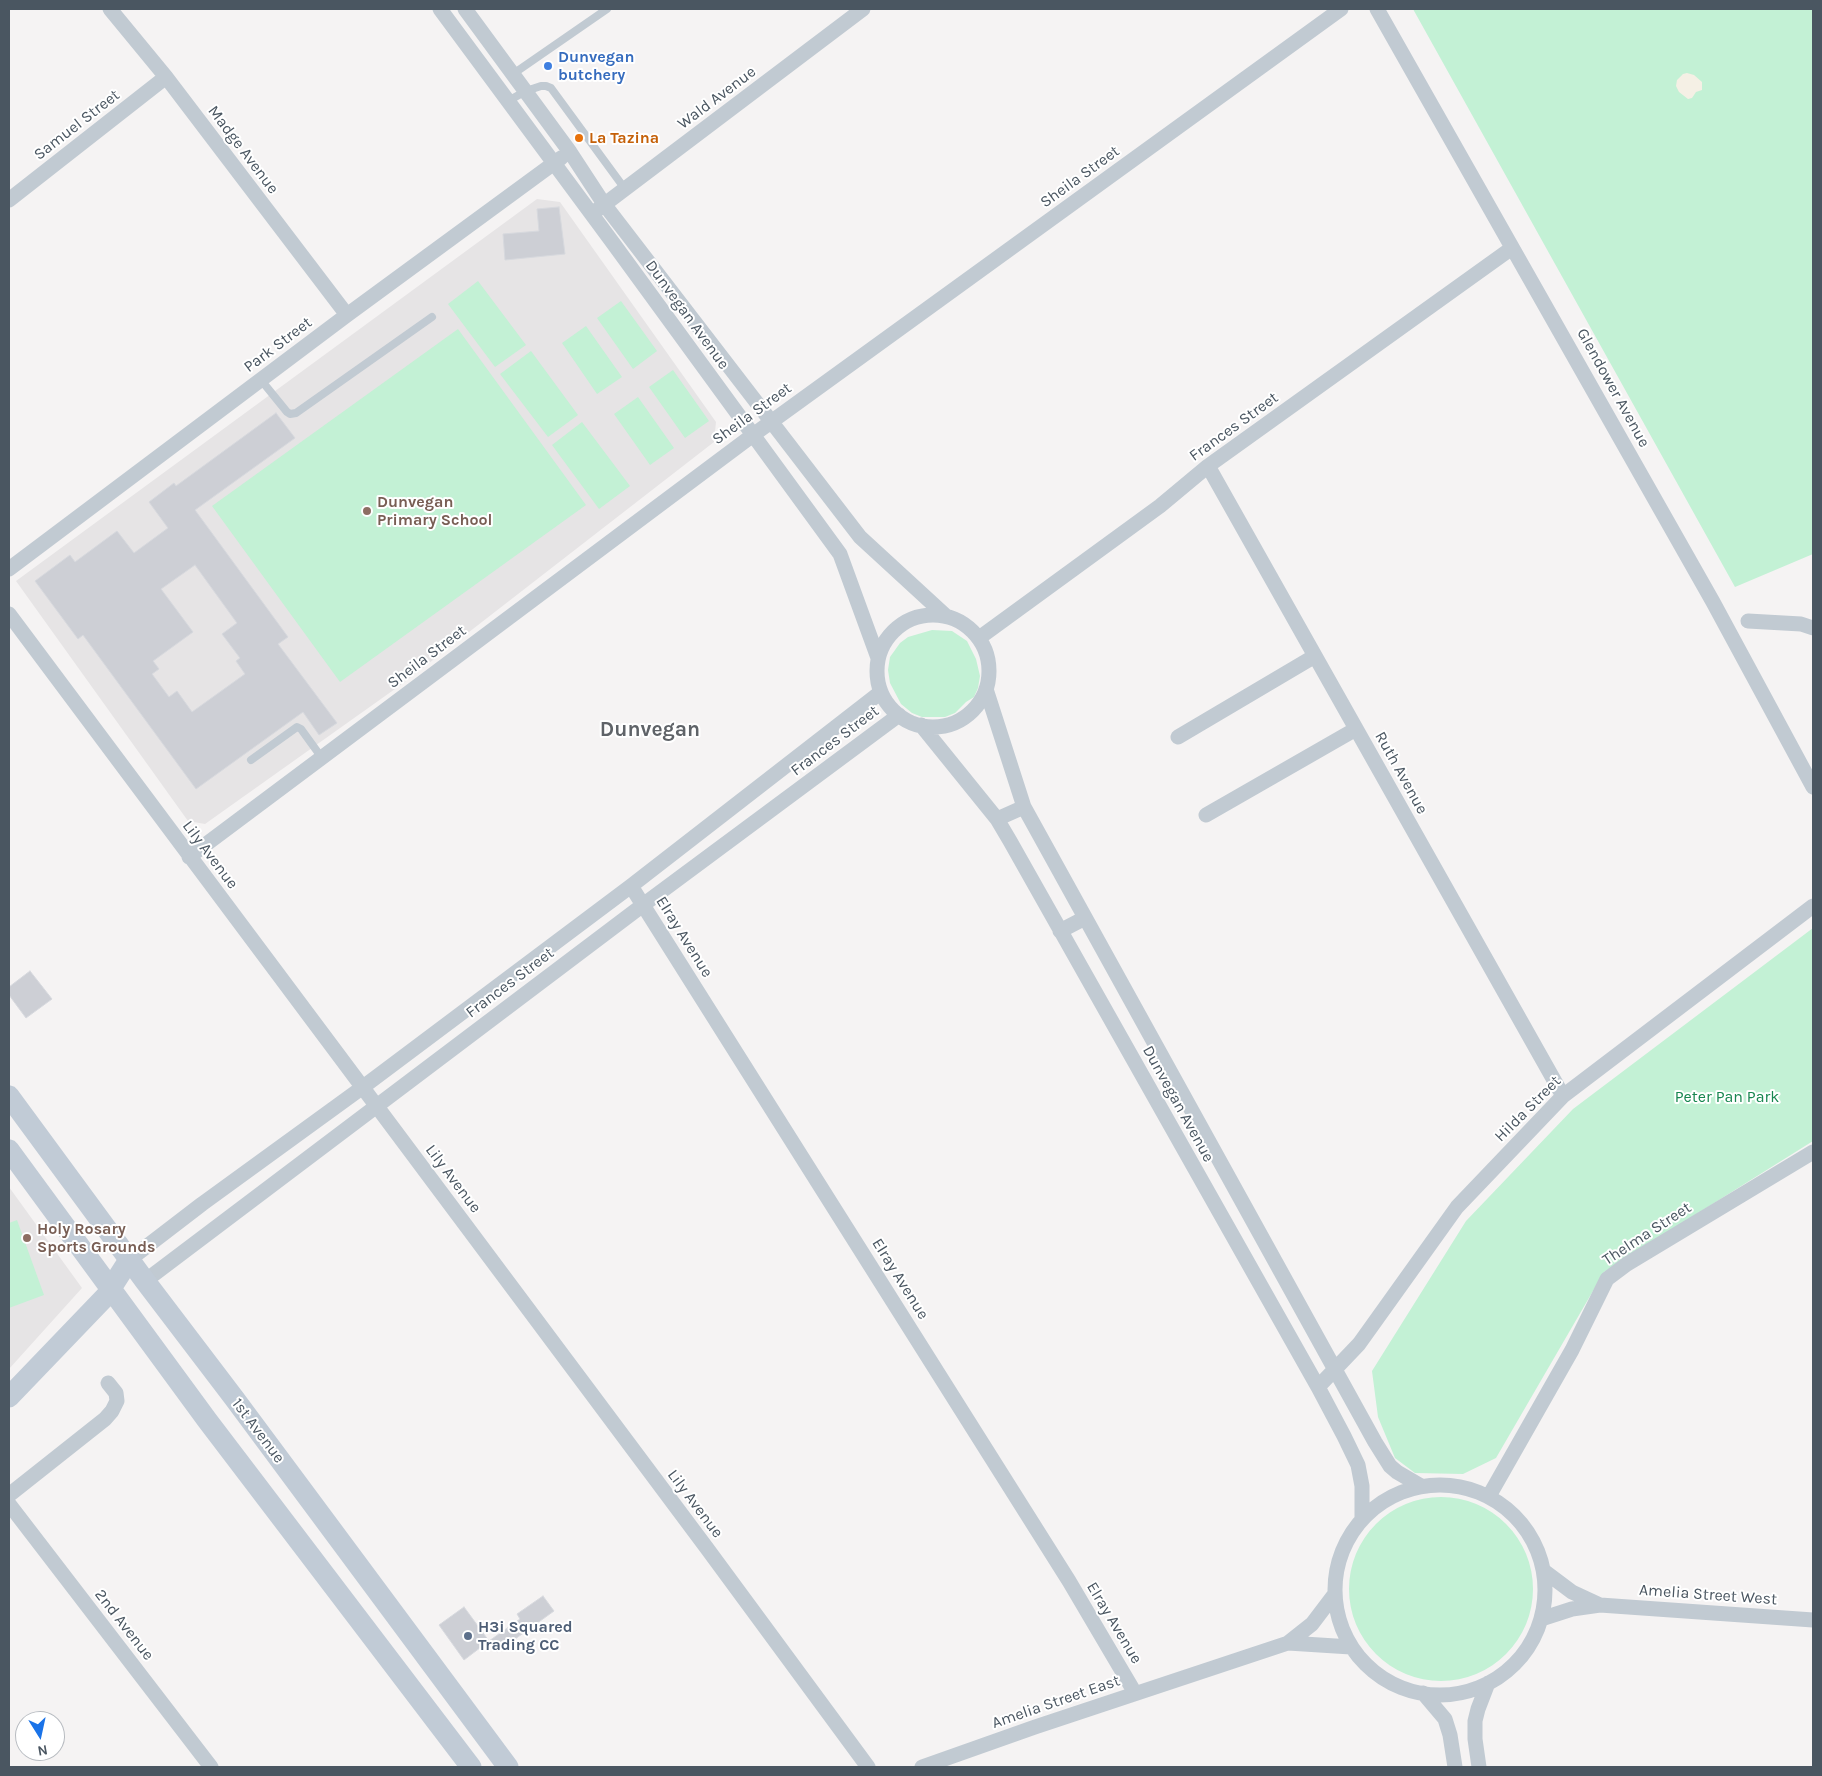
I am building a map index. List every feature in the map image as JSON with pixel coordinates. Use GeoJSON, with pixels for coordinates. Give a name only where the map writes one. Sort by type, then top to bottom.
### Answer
{"type":"FeatureCollection","features":[{"type":"Feature","properties":{"kind":"main road","name":"1st Avenue"},"geometry":{"type":"LineString","coordinates":[[9,1096],[129,1260],[508,1767]]}},
{"type":"Feature","properties":{"kind":"main road","name":"1st Avenue"},"geometry":{"type":"LineString","coordinates":[[9,1150],[207,1420],[471,1767]]}},
{"type":"Feature","properties":{"kind":"main road"},"geometry":{"type":"LineString","coordinates":[[9,1397],[110,1290],[129,1260]]}},
{"type":"Feature","properties":{"kind":"main road"},"geometry":{"type":"LineString","coordinates":[[110,1290],[145,1281]]}},
{"type":"Feature","properties":{"kind":"main road"},"geometry":{"type":"LineString","coordinates":[[207,1420],[234,1398]]}},
{"type":"Feature","properties":{"kind":"main road"},"geometry":{"type":"LineString","coordinates":[[439,1724],[464,1708]]}},
{"type":"Feature","properties":{"kind":"street","name":"Madge Avenue"},"geometry":{"type":"LineString","coordinates":[[110,9],[166,77],[347,315]]}},
{"type":"Feature","properties":{"kind":"street","name":"Dunvegan Avenue"},"geometry":{"type":"LineString","coordinates":[[440,9],[840,554],[878,658]]}},
{"type":"Feature","properties":{"kind":"street","name":"Dunvegan Avenue"},"geometry":{"type":"LineString","coordinates":[[465,9],[570,152],[604,204],[860,537],[946,616]]}},
{"type":"Feature","properties":{"kind":"street","name":"Wald Avenue"},"geometry":{"type":"LineString","coordinates":[[592,215],[863,9]]}},
{"type":"Feature","properties":{"kind":"street","name":"Sheila Street"},"geometry":{"type":"LineString","coordinates":[[189,857],[753,434],[1341,9]]}},
{"type":"Feature","properties":{"kind":"street","name":"Glendower Avenue"},"geometry":{"type":"LineString","coordinates":[[1377,9],[1708,593],[1813,787]]}},
{"type":"Feature","properties":{"kind":"street","name":"Samuel Street"},"geometry":{"type":"LineString","coordinates":[[9,200],[166,77]]}},
{"type":"Feature","properties":{"kind":"street","name":"Park Street"},"geometry":{"type":"LineString","coordinates":[[9,569],[347,315],[553,162],[570,152]]}},
{"type":"Feature","properties":{"kind":"street","name":"Frances Street"},"geometry":{"type":"LineString","coordinates":[[978,638],[1160,506],[1208,466],[1512,248]]}},
{"type":"Feature","properties":{"kind":"street","name":"Ruth Avenue"},"geometry":{"type":"LineString","coordinates":[[1208,466],[1563,1096]]}},
{"type":"Feature","properties":{"kind":"street"},"geometry":{"type":"LineString","coordinates":[[840,554],[860,537]]}},
{"type":"Feature","properties":{"kind":"street","name":"Lily Avenue"},"geometry":{"type":"LineString","coordinates":[[9,614],[706,1547],[868,1767]]}},
{"type":"Feature","properties":{"kind":"street"},"geometry":{"type":"LineString","coordinates":[[928,615],[946,616],[970,628],[978,638],[988,662],[989,671],[986,688],[979,703],[967,715],[953,723],[937,726],[921,725],[899,715],[888,704],[881,692],[877,675],[878,658],[885,642],[896,628],[911,619],[928,615]]}},
{"type":"Feature","properties":{"kind":"street"},"geometry":{"type":"LineString","coordinates":[[1748,621],[1801,624],[1813,628]]}},
{"type":"Feature","properties":{"kind":"street"},"geometry":{"type":"LineString","coordinates":[[1178,737],[1315,656]]}},
{"type":"Feature","properties":{"kind":"street","name":"Dunvegan Avenue"},"geometry":{"type":"LineString","coordinates":[[986,688],[1024,807],[1334,1371],[1390,1466],[1403,1477],[1421,1486]]}},
{"type":"Feature","properties":{"kind":"street","name":"Frances Street"},"geometry":{"type":"LineString","coordinates":[[129,1260],[632,886],[881,692]]}},
{"type":"Feature","properties":{"kind":"street","name":"Frances Street"},"geometry":{"type":"LineString","coordinates":[[145,1281],[643,905],[899,715]]}},
{"type":"Feature","properties":{"kind":"street","name":"Dunvegan Avenue"},"geometry":{"type":"LineString","coordinates":[[921,725],[997,819],[1318,1387],[1358,1465],[1362,1486],[1362,1520]]}},
{"type":"Feature","properties":{"kind":"street"},"geometry":{"type":"LineString","coordinates":[[1206,815],[1356,729]]}},
{"type":"Feature","properties":{"kind":"street"},"geometry":{"type":"LineString","coordinates":[[997,819],[1024,807]]}},
{"type":"Feature","properties":{"kind":"street","name":"Elray Avenue"},"geometry":{"type":"LineString","coordinates":[[632,886],[1069,1581],[1136,1694]]}},
{"type":"Feature","properties":{"kind":"street","name":"Hilda Street"},"geometry":{"type":"LineString","coordinates":[[1318,1387],[1359,1344],[1457,1207],[1563,1096],[1813,906]]}},
{"type":"Feature","properties":{"kind":"street"},"geometry":{"type":"LineString","coordinates":[[1060,931],[1085,918]]}},
{"type":"Feature","properties":{"kind":"street"},"geometry":{"type":"LineString","coordinates":[[1130,1055],[1154,1042]]}},
{"type":"Feature","properties":{"kind":"street","name":"Thelma Street"},"geometry":{"type":"LineString","coordinates":[[1488,1496],[1572,1350],[1607,1280],[1628,1264],[1813,1152]]}},
{"type":"Feature","properties":{"kind":"street"},"geometry":{"type":"LineString","coordinates":[[1193,1166],[1216,1154]]}},
{"type":"Feature","properties":{"kind":"street"},"geometry":{"type":"LineString","coordinates":[[9,1495],[105,1419],[117,1402],[116,1393],[108,1383]]}},
{"type":"Feature","properties":{"kind":"street"},"geometry":{"type":"LineString","coordinates":[[1455,1485],[1488,1496],[1512,1513],[1532,1537],[1544,1571],[1546,1596],[1541,1619],[1522,1656],[1502,1674],[1488,1683],[1467,1691],[1449,1694],[1423,1693],[1400,1687],[1372,1671],[1351,1647],[1338,1618],[1334,1595],[1338,1562],[1348,1537],[1366,1514],[1391,1496],[1421,1486],[1455,1485]]}},
{"type":"Feature","properties":{"kind":"street","name":"2nd Avenue"},"geometry":{"type":"LineString","coordinates":[[9,1504],[212,1767]]}},
{"type":"Feature","properties":{"kind":"street","name":"Amelia Street West"},"geometry":{"type":"LineString","coordinates":[[1544,1571],[1572,1592],[1600,1605]]}},
{"type":"Feature","properties":{"kind":"street","name":"Amelia Street East"},"geometry":{"type":"LineString","coordinates":[[922,1767],[1288,1643],[1312,1624],[1334,1595]]}},
{"type":"Feature","properties":{"kind":"street","name":"Amelia Street West"},"geometry":{"type":"LineString","coordinates":[[1541,1619],[1572,1609],[1600,1605],[1813,1620]]}},
{"type":"Feature","properties":{"kind":"street","name":"Amelia Street East"},"geometry":{"type":"LineString","coordinates":[[1288,1643],[1351,1647]]}},
{"type":"Feature","properties":{"kind":"street"},"geometry":{"type":"LineString","coordinates":[[1479,1767],[1475,1739],[1475,1721],[1488,1683]]}},
{"type":"Feature","properties":{"kind":"street"},"geometry":{"type":"LineString","coordinates":[[1423,1693],[1445,1719],[1450,1735],[1455,1767]]}},
{"type":"Feature","properties":{"kind":"lane"},"geometry":{"type":"LineString","coordinates":[[512,74],[607,9]]}},
{"type":"Feature","properties":{"kind":"lane"},"geometry":{"type":"LineString","coordinates":[[508,101],[526,91],[541,86],[551,88],[625,189]]}},
{"type":"Feature","properties":{"kind":"lane"},"geometry":{"type":"LineString","coordinates":[[261,380],[286,412],[290,414],[296,413],[432,317]]}},
{"type":"Feature","properties":{"kind":"lane"},"geometry":{"type":"LineString","coordinates":[[252,760],[296,727],[301,729],[322,758]]}},
{"type":"Feature","properties":{"kind":"shaded area","name":"Dunvegan Primary School"},"geometry":{"type":"Polygon","coordinates":[[[537,199],[560,202],[716,422],[714,442],[402,684],[205,824],[188,821],[16,581],[537,199]]]}},
{"type":"Feature","properties":{"kind":"shaded area","name":"Holy Rosary Sports Grounds"},"geometry":{"type":"Polygon","coordinates":[[[9,1187],[82,1288],[9,1369],[9,1187]]]}},
{"type":"Feature","properties":{"kind":"green space"},"geometry":{"type":"Polygon","coordinates":[[[1413,9],[1813,9],[1813,554],[1735,587],[1413,9]]]}},
{"type":"Feature","properties":{"kind":"green space"},"geometry":{"type":"Polygon","coordinates":[[[478,281],[526,345],[495,367],[448,304],[478,281]]]}},
{"type":"Feature","properties":{"kind":"green space"},"geometry":{"type":"Polygon","coordinates":[[[621,301],[657,351],[633,369],[597,318],[621,301]]]}},
{"type":"Feature","properties":{"kind":"green space"},"geometry":{"type":"Polygon","coordinates":[[[586,326],[622,377],[597,394],[562,343],[586,326]]]}},
{"type":"Feature","properties":{"kind":"green space"},"geometry":{"type":"Polygon","coordinates":[[[458,329],[586,505],[340,682],[212,506],[458,329]]]}},
{"type":"Feature","properties":{"kind":"green space"},"geometry":{"type":"Polygon","coordinates":[[[531,351],[578,415],[548,437],[500,374],[531,351]]]}},
{"type":"Feature","properties":{"kind":"green space"},"geometry":{"type":"Polygon","coordinates":[[[673,370],[709,421],[685,438],[649,387],[673,370]]]}},
{"type":"Feature","properties":{"kind":"green space"},"geometry":{"type":"Polygon","coordinates":[[[638,397],[674,448],[650,465],[614,414],[638,397]]]}},
{"type":"Feature","properties":{"kind":"green space"},"geometry":{"type":"Polygon","coordinates":[[[582,422],[630,486],[599,509],[552,445],[582,422]]]}},
{"type":"Feature","properties":{"kind":"green space"},"geometry":{"type":"Polygon","coordinates":[[[932,630],[952,631],[967,641],[976,659],[980,676],[974,697],[955,713],[945,717],[922,717],[912,713],[901,704],[890,683],[888,670],[890,657],[900,643],[908,637],[932,630]]]}},
{"type":"Feature","properties":{"kind":"green space","name":"Peter Pan Park"},"geometry":{"type":"Polygon","coordinates":[[[1813,928],[1813,1141],[1604,1272],[1496,1458],[1463,1474],[1415,1473],[1395,1458],[1378,1417],[1372,1371],[1466,1221],[1573,1109],[1813,928]]]}},
{"type":"Feature","properties":{"kind":"green space"},"geometry":{"type":"Polygon","coordinates":[[[17,1220],[44,1295],[9,1308],[9,1223],[17,1220]]]}},
{"type":"Feature","properties":{"kind":"green space"},"geometry":{"type":"Polygon","coordinates":[[[1432,1497],[1450,1497],[1476,1504],[1492,1512],[1506,1524],[1518,1538],[1526,1554],[1533,1580],[1533,1598],[1526,1624],[1518,1640],[1506,1654],[1492,1666],[1468,1677],[1450,1681],[1432,1681],[1414,1677],[1390,1666],[1364,1640],[1353,1616],[1349,1598],[1349,1580],[1353,1562],[1364,1538],[1390,1512],[1414,1501],[1432,1497]]]}},
{"type":"Feature","properties":{"kind":"sand"},"geometry":{"type":"Polygon","coordinates":[[[1687,73],[1694,75],[1702,82],[1702,90],[1696,92],[1692,98],[1688,99],[1679,92],[1676,86],[1677,80],[1687,73]]]}},
{"type":"Feature","properties":{"kind":"building"},"geometry":{"type":"Polygon","coordinates":[[[559,207],[565,254],[505,260],[503,234],[539,231],[537,209],[559,207]]]}},
{"type":"Feature","properties":{"kind":"building"},"geometry":{"type":"Polygon","coordinates":[[[276,413],[295,438],[195,510],[288,637],[278,644],[337,723],[319,735],[303,712],[196,789],[83,635],[78,639],[35,581],[70,555],[75,562],[117,531],[134,553],[168,528],[149,502],[174,483],[176,486],[276,413]],[[195,565],[161,589],[193,632],[153,661],[159,669],[152,674],[169,697],[177,691],[192,712],[245,674],[236,661],[240,658],[222,634],[237,623],[195,565]]]}},
{"type":"Feature","properties":{"kind":"building"},"geometry":{"type":"Polygon","coordinates":[[[30,971],[52,999],[26,1018],[9,995],[9,987],[30,971]]]}},
{"type":"Feature","properties":{"kind":"building"},"geometry":{"type":"Polygon","coordinates":[[[543,1596],[554,1611],[497,1652],[489,1641],[520,1619],[517,1614],[543,1596]]]}},
{"type":"Feature","properties":{"kind":"building"},"geometry":{"type":"Polygon","coordinates":[[[464,1607],[489,1641],[464,1660],[439,1625],[464,1607]]]}},
{"type":"Feature","properties":{"kind":"place","name":"Dunvegan butchery"},"geometry":{"type":"Point","coordinates":[548,66]}},
{"type":"Feature","properties":{"kind":"place","name":"La Tazina"},"geometry":{"type":"Point","coordinates":[579,138]}},
{"type":"Feature","properties":{"kind":"place","name":"Dunvegan Primary School"},"geometry":{"type":"Point","coordinates":[367,511]}},
{"type":"Feature","properties":{"kind":"place","name":"Holy Rosary Sports Grounds"},"geometry":{"type":"Point","coordinates":[27,1238]}},
{"type":"Feature","properties":{"kind":"place","name":"H3i Squared Trading CC"},"geometry":{"type":"Point","coordinates":[468,1636]}},
{"type":"Feature","properties":{"kind":"district","name":"Dunvegan"},"geometry":{"type":"Point","coordinates":[650,730]}}]}
